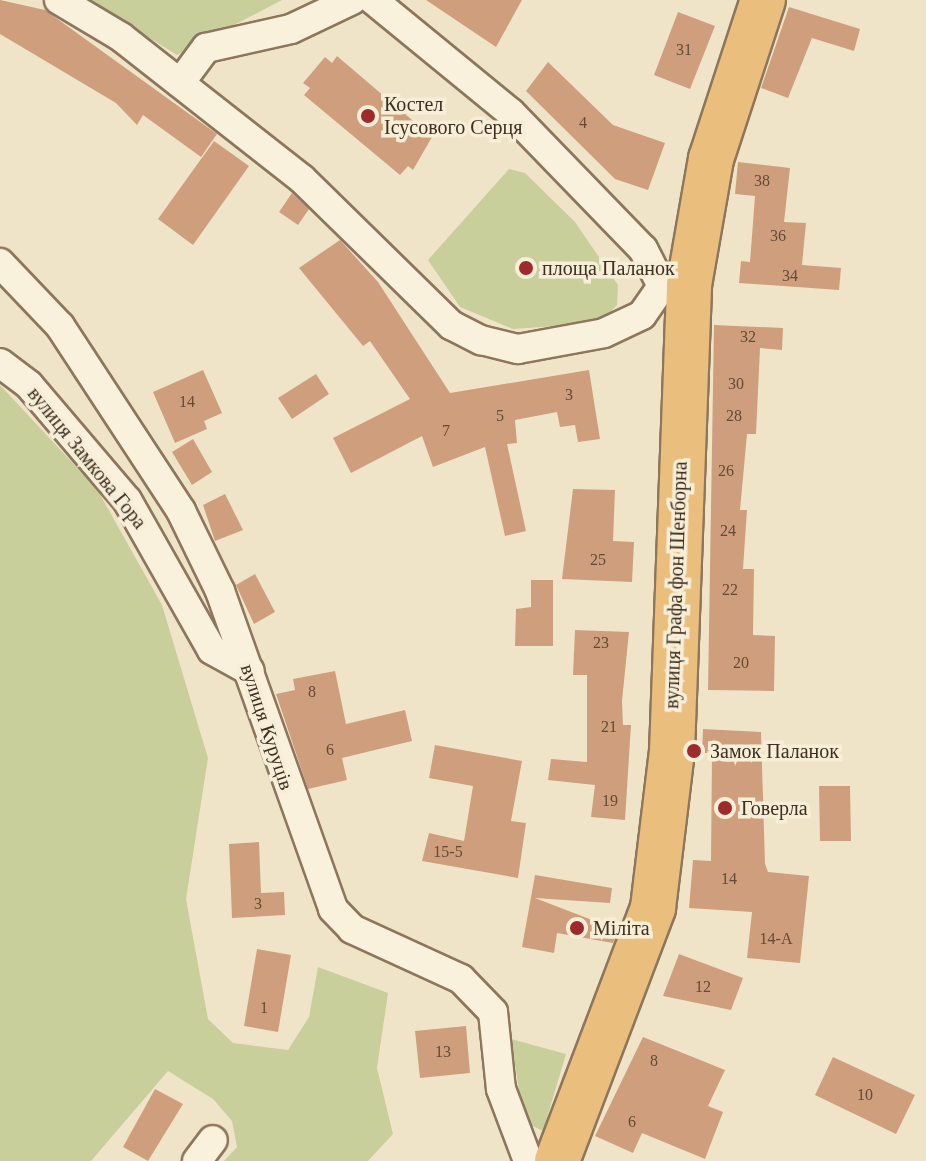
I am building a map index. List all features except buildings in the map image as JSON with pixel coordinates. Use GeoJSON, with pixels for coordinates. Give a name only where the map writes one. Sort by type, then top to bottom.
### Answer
{"type":"FeatureCollection","features":[{"type":"Feature","properties":{"kind":"highway","name":"вулиця Графа фон Шенборна"},"geometry":{"type":"LineString","coordinates":[[557,1161],[653,908],[672,752],[675,286],[711,159],[763,0]]}},
{"type":"Feature","properties":{"kind":"street"},"geometry":{"type":"LineString","coordinates":[[59,0],[180,83],[368,238],[451,325],[481,340],[518,349],[604,333],[642,315],[675,286],[511,113],[373,0]]}},
{"type":"Feature","properties":{"kind":"street"},"geometry":{"type":"LineString","coordinates":[[180,83],[206,48],[291,29],[352,0]]}},
{"type":"Feature","properties":{"kind":"street","name":"вулиця Куруців"},"geometry":{"type":"LineString","coordinates":[[0,263],[60,326],[181,511],[250,671],[333,909],[352,929],[461,979],[483,998],[493,1012],[501,1089],[528,1161]]}},
{"type":"Feature","properties":{"kind":"street","name":"вулиця Замкова Гора"},"geometry":{"type":"LineString","coordinates":[[0,363],[29,385],[127,500],[212,650],[250,671]]}},
{"type":"Feature","properties":{"kind":"green space"},"geometry":{"type":"Polygon","coordinates":[[[88,0],[282,0],[177,55],[88,0]]]}},
{"type":"Feature","properties":{"kind":"green space"},"geometry":{"type":"Polygon","coordinates":[[[509,169],[525,173],[575,222],[618,285],[617,305],[600,323],[513,329],[460,307],[428,260],[509,169]]]}},
{"type":"Feature","properties":{"kind":"green space"},"geometry":{"type":"Polygon","coordinates":[[[0,385],[97,489],[162,605],[208,758],[186,899],[208,1019],[233,1043],[288,1050],[309,1017],[318,967],[388,993],[377,1068],[393,1134],[368,1161],[224,1161],[237,1147],[232,1121],[213,1099],[168,1071],[91,1161],[0,1161],[0,385]]]}},
{"type":"Feature","properties":{"kind":"green space"},"geometry":{"type":"Polygon","coordinates":[[[511,1039],[566,1054],[543,1131],[524,1122],[511,1039]]]}},
{"type":"Feature","properties":{"kind":"place","name":"Костел Ісусового Серця"},"geometry":{"type":"Point","coordinates":[368,116]}},
{"type":"Feature","properties":{"kind":"place","name":"площа Паланок"},"geometry":{"type":"Point","coordinates":[526,268]}},
{"type":"Feature","properties":{"kind":"place","name":"Замок Паланок"},"geometry":{"type":"Point","coordinates":[694,751]}},
{"type":"Feature","properties":{"kind":"place","name":"Говерла"},"geometry":{"type":"Point","coordinates":[725,808]}},
{"type":"Feature","properties":{"kind":"place","name":"Міліта"},"geometry":{"type":"Point","coordinates":[577,928]}}]}
